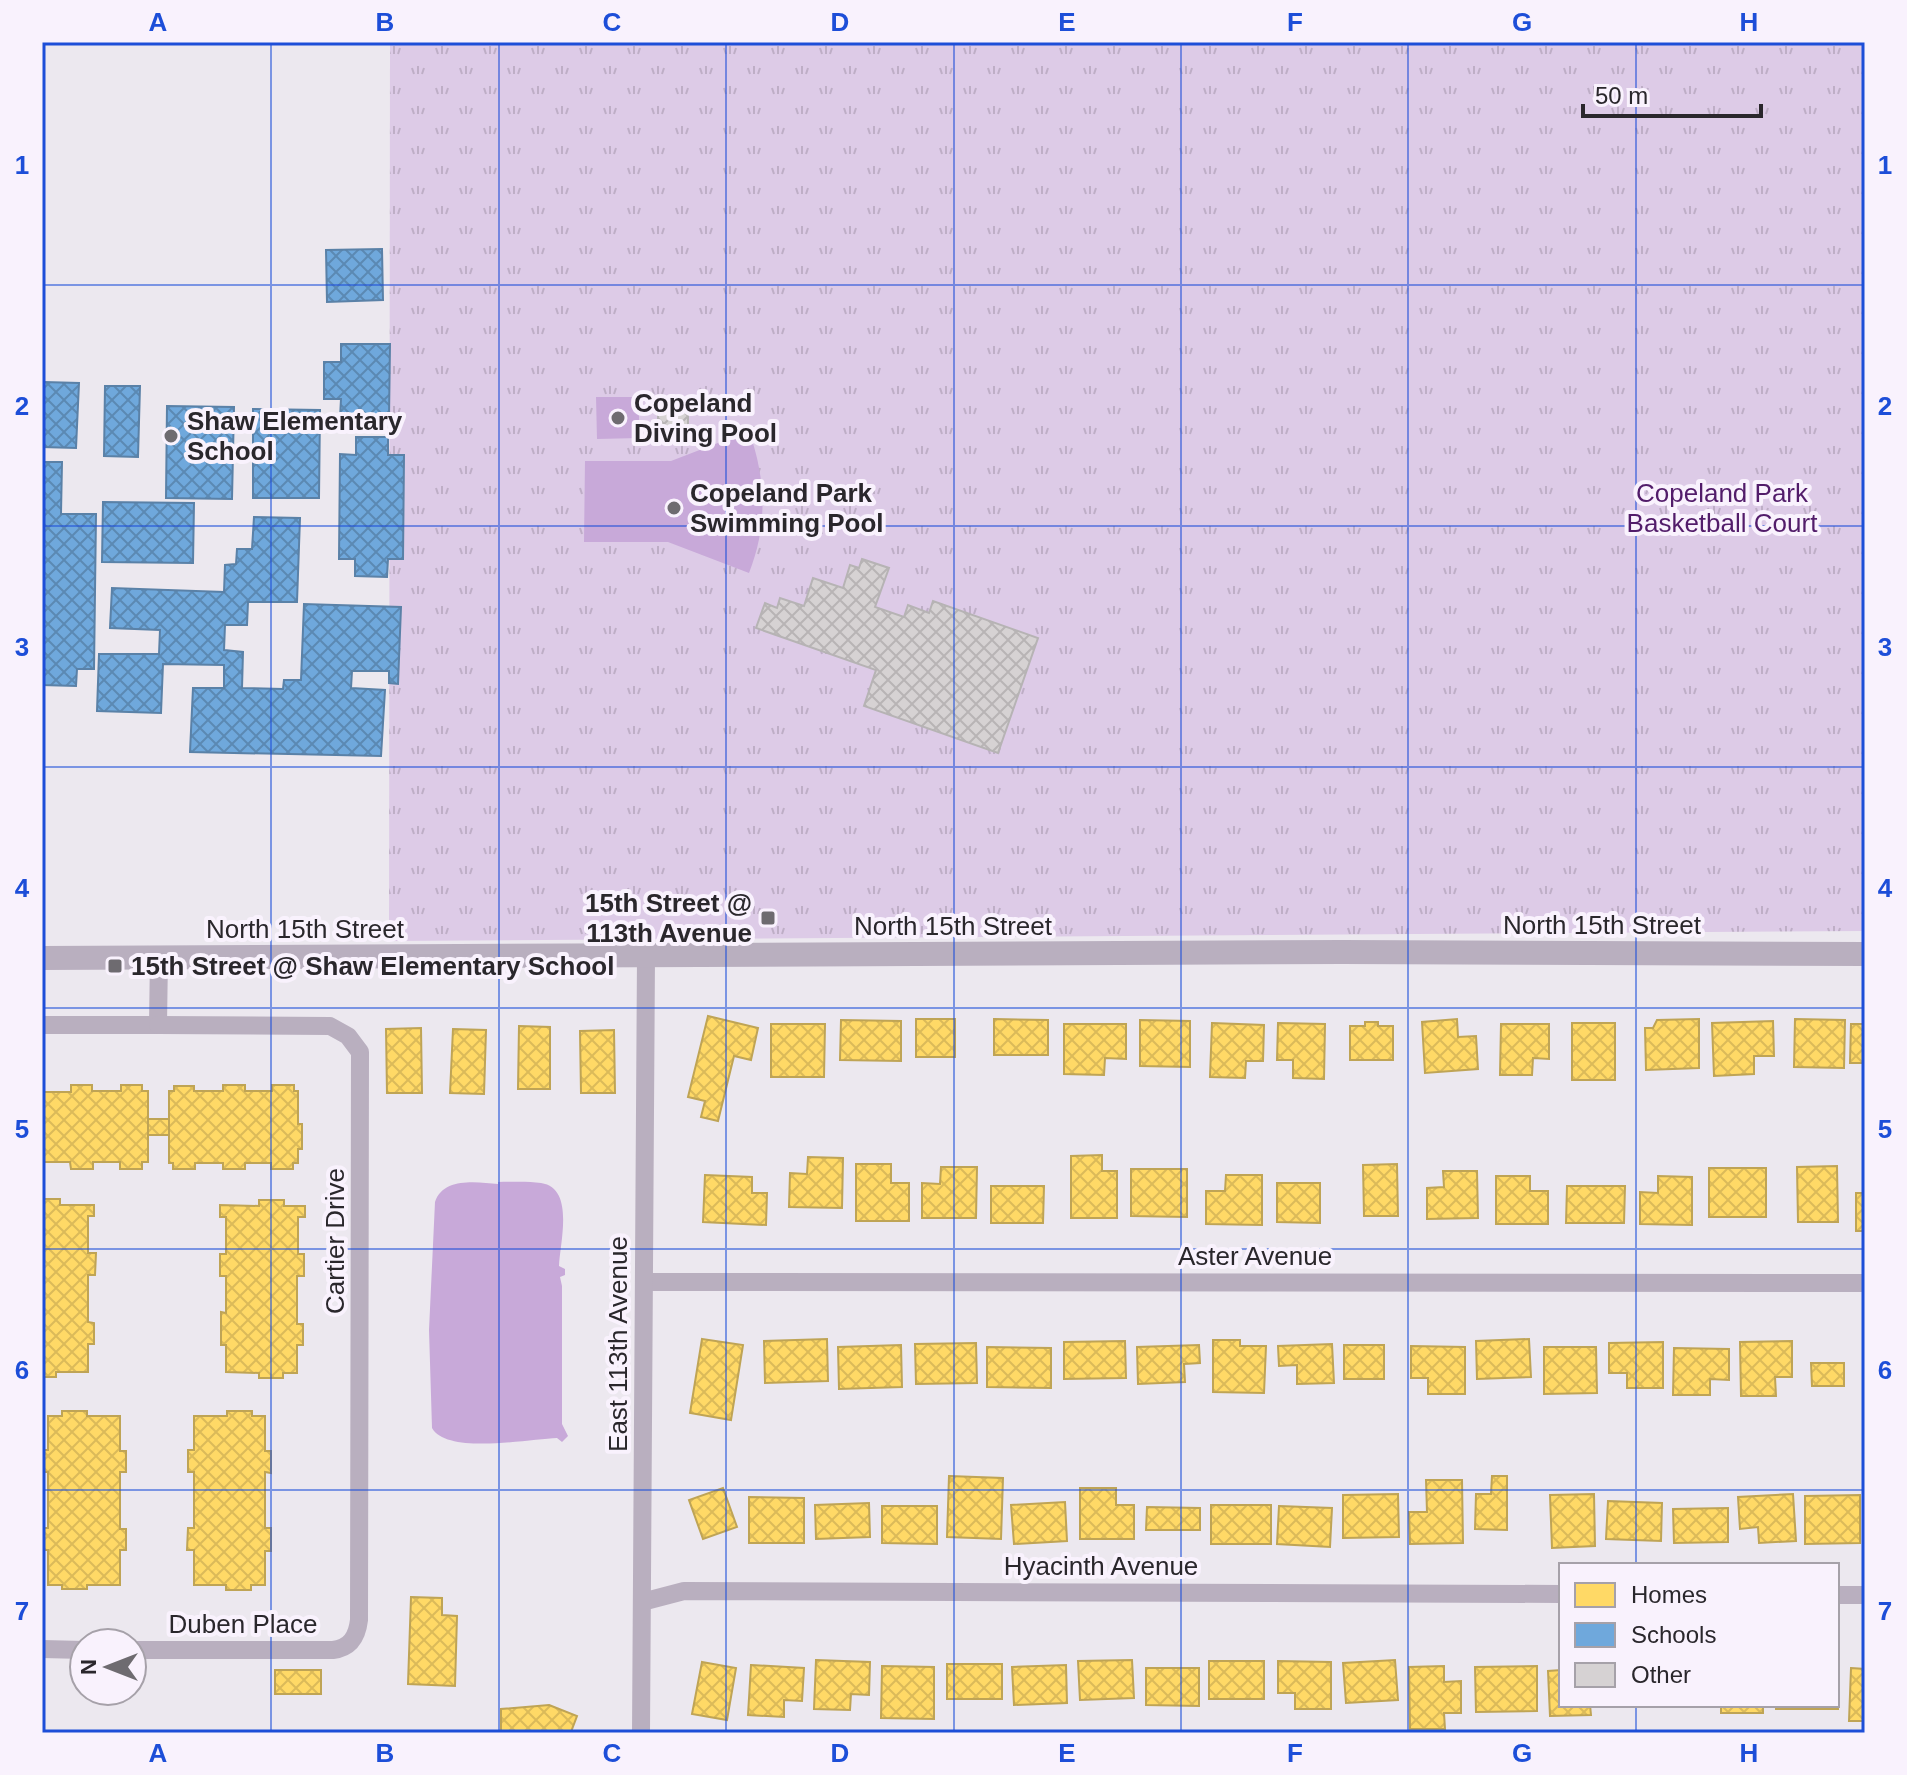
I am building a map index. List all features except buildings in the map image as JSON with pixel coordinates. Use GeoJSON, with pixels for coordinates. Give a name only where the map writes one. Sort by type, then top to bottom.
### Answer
{"type":"FeatureCollection","features":[{"type":"Feature","properties":{"kind":"street","name":"North 15th Street"},"geometry":{"type":"LineString","coordinates":[[42,958],[1342,952],[1865,954]]}},
{"type":"Feature","properties":{"kind":"street","name":"East 113th Avenue"},"geometry":{"type":"LineString","coordinates":[[641,1733],[646,956]]}},
{"type":"Feature","properties":{"kind":"street"},"geometry":{"type":"LineString","coordinates":[[158,1025],[159,957]]}},
{"type":"Feature","properties":{"kind":"street","name":"Cartier Drive"},"geometry":{"type":"LineString","coordinates":[[42,1025],[330,1026],[348,1036],[360,1052],[359,1620],[352,1642]]}},
{"type":"Feature","properties":{"kind":"street","name":"Aster Avenue"},"geometry":{"type":"LineString","coordinates":[[644,1282],[1865,1283]]}},
{"type":"Feature","properties":{"kind":"street","name":"Hyacinth Avenue"},"geometry":{"type":"LineString","coordinates":[[642,1602],[684,1591],[1559,1594]]}},
{"type":"Feature","properties":{"kind":"street"},"geometry":{"type":"LineString","coordinates":[[1839,1595],[1865,1595]]}},
{"type":"Feature","properties":{"kind":"street","name":"Duben Place"},"geometry":{"type":"LineString","coordinates":[[148,1650],[333,1650],[352,1642]]}},
{"type":"Feature","properties":{"kind":"street"},"geometry":{"type":"LineString","coordinates":[[42,1649],[68,1650]]}},
{"type":"Feature","properties":{"kind":"green space","name":"Copeland Park Basketball Court"},"geometry":{"type":"Polygon","coordinates":[[[390,42],[1865,42],[1865,931],[389,941],[390,42]]]}},
{"type":"Feature","properties":{"kind":"shaded area","name":"Copeland Diving Pool"},"geometry":{"type":"Polygon","coordinates":[[[596,397],[639,397],[639,438],[597,439],[596,397]]]}},
{"type":"Feature","properties":{"kind":"shaded area","name":"Copeland Park Swimming Pool"},"geometry":{"type":"Polygon","coordinates":[[[749,431],[759,467],[762,520],[749,573],[668,542],[584,542],[585,461],[671,461],[749,431]]]}},
{"type":"Feature","properties":{"kind":"shaded area"},"geometry":{"type":"Polygon","coordinates":[[[541,1183],[552,1187],[562,1205],[559,1266],[565,1269],[565,1275],[560,1277],[562,1424],[568,1436],[562,1442],[557,1438],[471,1443],[441,1436],[432,1428],[429,1330],[435,1202],[445,1188],[453,1185],[541,1183]]]}},
{"type":"Feature","properties":{"kind":"place","name":"Copeland Diving Pool"},"geometry":{"type":"Point","coordinates":[618,418]}},
{"type":"Feature","properties":{"kind":"place","name":"Shaw Elementary School"},"geometry":{"type":"Point","coordinates":[171,436]}},
{"type":"Feature","properties":{"kind":"place","name":"Copeland Park Swimming Pool"},"geometry":{"type":"Point","coordinates":[674,508]}},
{"type":"Feature","properties":{"kind":"place","name":"15th Street @ 113th Avenue"},"geometry":{"type":"Point","coordinates":[768,918]}},
{"type":"Feature","properties":{"kind":"place","name":"15th Street @ Shaw Elementary School"},"geometry":{"type":"Point","coordinates":[115,966]}}]}
